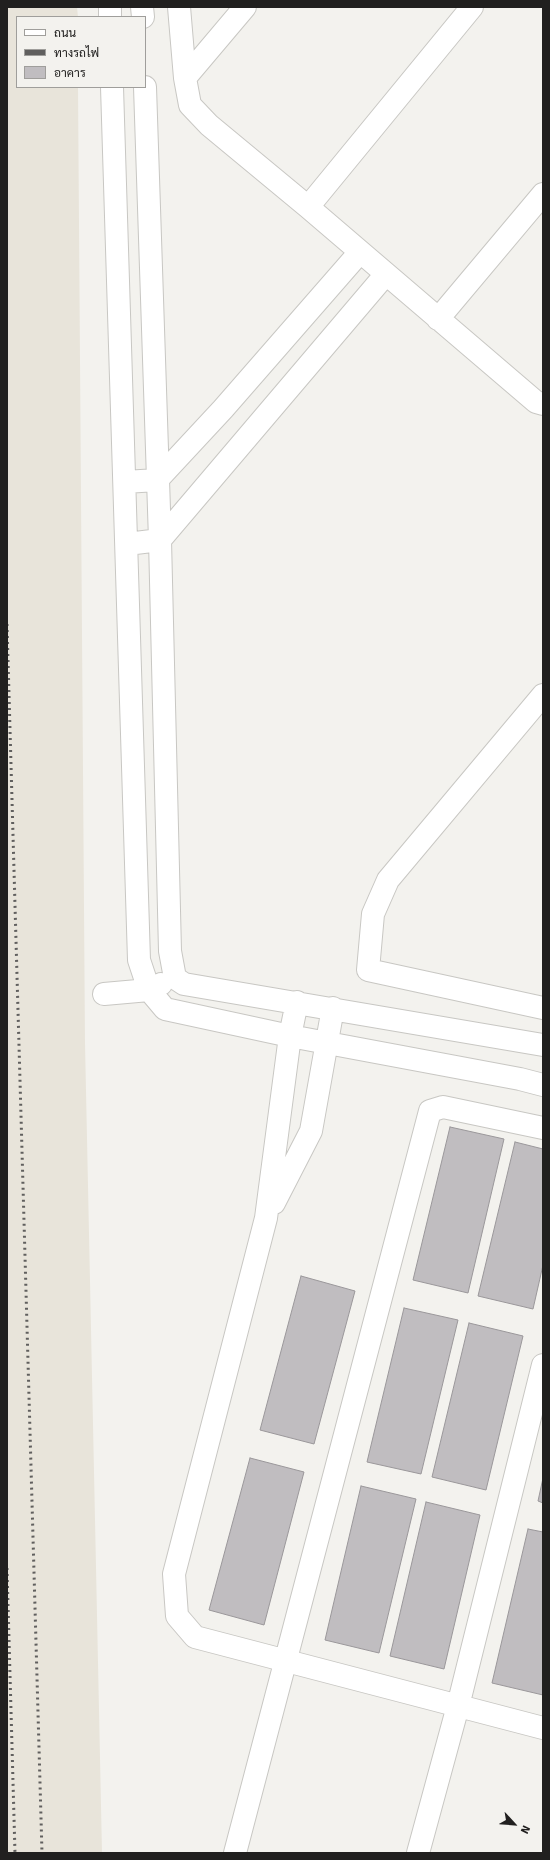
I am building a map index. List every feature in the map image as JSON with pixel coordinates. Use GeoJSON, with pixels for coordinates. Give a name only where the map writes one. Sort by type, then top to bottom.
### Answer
{"type":"FeatureCollection","features":[{"type":"Feature","properties":{"kind":"street"},"geometry":{"type":"LineString","coordinates":[[179,7],[185,78],[190,105],[209,126],[308,207],[536,402],[543,404]]}},
{"type":"Feature","properties":{"kind":"street"},"geometry":{"type":"LineString","coordinates":[[185,78],[245,7]]}},
{"type":"Feature","properties":{"kind":"street"},"geometry":{"type":"LineString","coordinates":[[308,207],[472,7]]}},
{"type":"Feature","properties":{"kind":"street"},"geometry":{"type":"LineString","coordinates":[[112,88],[139,960],[149,990],[165,1009],[290,1036],[512,1078],[543,1086]]}},
{"type":"Feature","properties":{"kind":"street"},"geometry":{"type":"LineString","coordinates":[[145,88],[160,540],[170,951],[176,978],[184,984],[333,1008],[543,1045]]}},
{"type":"Feature","properties":{"kind":"street"},"geometry":{"type":"LineString","coordinates":[[438,319],[543,194]]}},
{"type":"Feature","properties":{"kind":"street"},"geometry":{"type":"LineString","coordinates":[[125,482],[157,480],[223,409],[360,252]]}},
{"type":"Feature","properties":{"kind":"street"},"geometry":{"type":"LineString","coordinates":[[127,544],[160,540],[386,274]]}},
{"type":"Feature","properties":{"kind":"street"},"geometry":{"type":"LineString","coordinates":[[541,1003],[368,970],[373,914],[388,880],[543,695]]}},
{"type":"Feature","properties":{"kind":"street"},"geometry":{"type":"LineString","coordinates":[[104,994],[149,990],[176,978]]}},
{"type":"Feature","properties":{"kind":"street"},"geometry":{"type":"LineString","coordinates":[[297,1002],[290,1036],[266,1218],[174,1574],[177,1616],[195,1637],[543,1728]]}},
{"type":"Feature","properties":{"kind":"street"},"geometry":{"type":"LineString","coordinates":[[266,1218],[310,1131],[333,1008]]}},
{"type":"Feature","properties":{"kind":"street"},"geometry":{"type":"LineString","coordinates":[[235,1853],[284,1660],[430,1111],[443,1107],[543,1128]]}},
{"type":"Feature","properties":{"kind":"street"},"geometry":{"type":"LineString","coordinates":[[418,1853],[458,1706],[543,1365]]}},
{"type":"Feature","properties":{"kind":"shaded area"},"geometry":{"type":"Polygon","coordinates":[[[7,7],[77,7],[78,16],[16,16],[16,88],[78,88],[85,1043],[102,1853],[7,1853],[7,7]]]}},
{"type":"Feature","properties":{"kind":"building"},"geometry":{"type":"Polygon","coordinates":[[[450,1127],[504,1139],[468,1293],[413,1280],[450,1127]]]}},
{"type":"Feature","properties":{"kind":"building"},"geometry":{"type":"Polygon","coordinates":[[[515,1142],[543,1149],[543,1265],[533,1309],[478,1296],[515,1142]]]}},
{"type":"Feature","properties":{"kind":"building"},"geometry":{"type":"Polygon","coordinates":[[[301,1276],[355,1291],[314,1444],[260,1430],[301,1276]]]}},
{"type":"Feature","properties":{"kind":"building"},"geometry":{"type":"Polygon","coordinates":[[[404,1308],[458,1320],[421,1474],[367,1462],[404,1308]]]}},
{"type":"Feature","properties":{"kind":"building"},"geometry":{"type":"Polygon","coordinates":[[[469,1323],[523,1336],[486,1490],[432,1477],[469,1323]]]}},
{"type":"Feature","properties":{"kind":"building"},"geometry":{"type":"Polygon","coordinates":[[[250,1458],[304,1472],[264,1625],[209,1610],[250,1458]]]}},
{"type":"Feature","properties":{"kind":"building"},"geometry":{"type":"Polygon","coordinates":[[[543,1478],[543,1503],[538,1501],[543,1478]]]}},
{"type":"Feature","properties":{"kind":"building"},"geometry":{"type":"Polygon","coordinates":[[[361,1486],[416,1499],[379,1653],[325,1640],[361,1486]]]}},
{"type":"Feature","properties":{"kind":"building"},"geometry":{"type":"Polygon","coordinates":[[[426,1502],[480,1515],[444,1669],[390,1656],[426,1502]]]}},
{"type":"Feature","properties":{"kind":"building"},"geometry":{"type":"Polygon","coordinates":[[[528,1529],[543,1532],[543,1695],[492,1683],[528,1529]]]}},
{"type":"Feature","properties":{"kind":"railway"},"geometry":{"type":"LineString","coordinates":[[7,624],[42,1853]]}},
{"type":"Feature","properties":{"kind":"railway"},"geometry":{"type":"LineString","coordinates":[[7,1568],[15,1853]]}}]}
